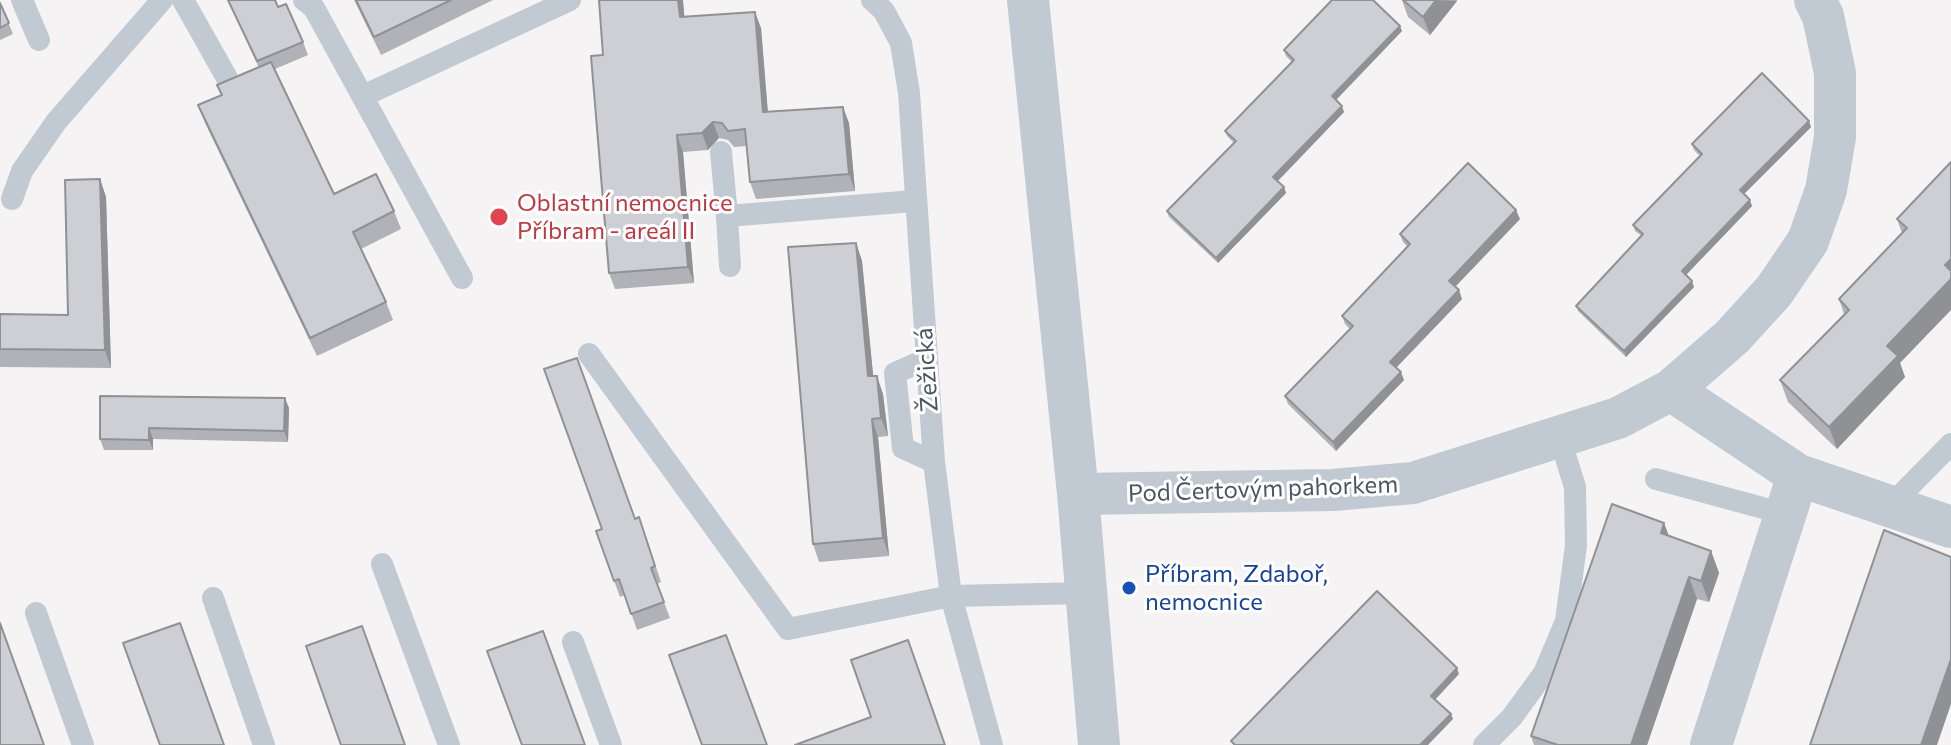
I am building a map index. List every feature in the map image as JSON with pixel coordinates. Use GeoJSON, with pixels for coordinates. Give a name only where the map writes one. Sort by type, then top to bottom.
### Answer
{"type":"FeatureCollection","features":[{"type":"Feature","properties":{"kind":"street"},"geometry":{"type":"LineString","coordinates":[[1028,0],[1078,494],[1099,745]]}},
{"type":"Feature","properties":{"kind":"street","name":"Pod Čertovým pahorkem"},"geometry":{"type":"LineString","coordinates":[[1078,494],[1333,490],[1413,483],[1560,439],[1618,418],[1671,390],[1732,337],[1774,291],[1808,241],[1826,190],[1835,137],[1835,73],[1823,16],[1815,0]]}},
{"type":"Feature","properties":{"kind":"street"},"geometry":{"type":"LineString","coordinates":[[1671,390],[1792,494],[1890,506],[1951,527]]}},
{"type":"Feature","properties":{"kind":"street"},"geometry":{"type":"LineString","coordinates":[[1711,745],[1792,494]]}},
{"type":"Feature","properties":{"kind":"lane"},"geometry":{"type":"LineString","coordinates":[[22,0],[39,40]]}},
{"type":"Feature","properties":{"kind":"lane"},"geometry":{"type":"LineString","coordinates":[[183,0],[227,78]]}},
{"type":"Feature","properties":{"kind":"lane"},"geometry":{"type":"LineString","coordinates":[[304,0],[314,8],[462,278]]}},
{"type":"Feature","properties":{"kind":"lane"},"geometry":{"type":"LineString","coordinates":[[363,96],[570,0]]}},
{"type":"Feature","properties":{"kind":"lane","name":"Žežická"},"geometry":{"type":"LineString","coordinates":[[872,0],[884,11],[901,43],[909,93],[934,462],[951,596],[992,745]]}},
{"type":"Feature","properties":{"kind":"lane"},"geometry":{"type":"LineString","coordinates":[[12,199],[22,171],[56,122],[158,1]]}},
{"type":"Feature","properties":{"kind":"lane"},"geometry":{"type":"LineString","coordinates":[[721,152],[730,266]]}},
{"type":"Feature","properties":{"kind":"lane"},"geometry":{"type":"LineString","coordinates":[[727,216],[914,201]]}},
{"type":"Feature","properties":{"kind":"lane"},"geometry":{"type":"LineString","coordinates":[[589,354],[788,629],[951,596],[1086,593]]}},
{"type":"Feature","properties":{"kind":"lane"},"geometry":{"type":"LineString","coordinates":[[927,359],[895,373],[903,448],[934,462]]}},
{"type":"Feature","properties":{"kind":"lane"},"geometry":{"type":"LineString","coordinates":[[1484,745],[1512,717],[1544,673],[1566,621],[1576,545],[1575,487],[1560,439]]}},
{"type":"Feature","properties":{"kind":"lane"},"geometry":{"type":"LineString","coordinates":[[1890,506],[1951,444]]}},
{"type":"Feature","properties":{"kind":"lane"},"geometry":{"type":"LineString","coordinates":[[1656,479],[1792,494]]}},
{"type":"Feature","properties":{"kind":"lane"},"geometry":{"type":"LineString","coordinates":[[382,564],[449,745]]}},
{"type":"Feature","properties":{"kind":"lane"},"geometry":{"type":"LineString","coordinates":[[213,598],[264,745]]}},
{"type":"Feature","properties":{"kind":"lane"},"geometry":{"type":"LineString","coordinates":[[36,613],[83,745]]}},
{"type":"Feature","properties":{"kind":"lane"},"geometry":{"type":"LineString","coordinates":[[573,642],[611,745]]}},
{"type":"Feature","properties":{"kind":"building"},"geometry":{"type":"Polygon","coordinates":[[[228,0],[275,0],[278,7],[286,4],[303,42],[257,61],[228,0]]]}},
{"type":"Feature","properties":{"kind":"building"},"geometry":{"type":"Polygon","coordinates":[[[356,0],[451,0],[374,37],[356,0]]]}},
{"type":"Feature","properties":{"kind":"building"},"geometry":{"type":"Polygon","coordinates":[[[599,0],[678,0],[680,17],[755,12],[763,112],[843,107],[849,174],[750,182],[745,129],[728,131],[722,123],[713,122],[702,133],[677,135],[688,267],[609,273],[591,56],[603,55],[599,0]]]}},
{"type":"Feature","properties":{"kind":"building"},"geometry":{"type":"Polygon","coordinates":[[[1332,0],[1373,0],[1400,26],[1332,96],[1342,106],[1273,177],[1284,187],[1216,258],[1167,211],[1236,141],[1225,131],[1294,60],[1284,50],[1332,0]]]}},
{"type":"Feature","properties":{"kind":"building"},"geometry":{"type":"Polygon","coordinates":[[[1403,0],[1436,0],[1423,17],[1403,0]]]}},
{"type":"Feature","properties":{"kind":"building"},"geometry":{"type":"Polygon","coordinates":[[[0,3],[9,23],[0,28],[0,3]]]}},
{"type":"Feature","properties":{"kind":"building"},"geometry":{"type":"Polygon","coordinates":[[[271,62],[334,194],[376,174],[394,211],[353,232],[386,302],[310,338],[198,105],[222,95],[217,85],[271,62]]]}},
{"type":"Feature","properties":{"kind":"building"},"geometry":{"type":"Polygon","coordinates":[[[1762,73],[1809,121],[1740,190],[1750,200],[1682,271],[1692,281],[1624,351],[1576,306],[1643,234],[1633,225],[1702,154],[1692,144],[1762,73]]]}},
{"type":"Feature","properties":{"kind":"building"},"geometry":{"type":"Polygon","coordinates":[[[1951,162],[1951,259],[1945,265],[1951,271],[1951,279],[1887,346],[1898,356],[1829,427],[1780,380],[1849,310],[1839,299],[1907,228],[1897,219],[1951,162]]]}},
{"type":"Feature","properties":{"kind":"building"},"geometry":{"type":"Polygon","coordinates":[[[1468,163],[1516,210],[1449,281],[1459,290],[1390,362],[1401,372],[1333,442],[1285,396],[1353,326],[1342,316],[1410,244],[1400,234],[1468,163]]]}},
{"type":"Feature","properties":{"kind":"building"},"geometry":{"type":"Polygon","coordinates":[[[100,179],[105,350],[0,349],[0,314],[68,315],[65,180],[100,179]]]}},
{"type":"Feature","properties":{"kind":"building"},"geometry":{"type":"Polygon","coordinates":[[[856,243],[868,376],[877,376],[881,418],[872,419],[883,538],[813,544],[788,247],[856,243]]]}},
{"type":"Feature","properties":{"kind":"building"},"geometry":{"type":"Polygon","coordinates":[[[577,358],[635,519],[639,517],[655,566],[651,568],[664,602],[631,614],[619,579],[614,581],[596,531],[602,529],[544,369],[577,358]]]}},
{"type":"Feature","properties":{"kind":"building"},"geometry":{"type":"Polygon","coordinates":[[[100,396],[285,398],[284,431],[149,428],[149,440],[100,439],[100,396]]]}},
{"type":"Feature","properties":{"kind":"building"},"geometry":{"type":"Polygon","coordinates":[[[1612,504],[1664,523],[1661,533],[1711,551],[1701,581],[1689,577],[1631,745],[1558,745],[1531,736],[1612,504]]]}},
{"type":"Feature","properties":{"kind":"building"},"geometry":{"type":"Polygon","coordinates":[[[1884,530],[1951,557],[1951,659],[1921,745],[1810,745],[1884,530]]]}},
{"type":"Feature","properties":{"kind":"building"},"geometry":{"type":"Polygon","coordinates":[[[1377,591],[1457,668],[1431,696],[1451,714],[1420,745],[1235,745],[1231,741],[1377,591]]]}},
{"type":"Feature","properties":{"kind":"building"},"geometry":{"type":"Polygon","coordinates":[[[0,623],[44,745],[0,745],[0,623]]]}},
{"type":"Feature","properties":{"kind":"building"},"geometry":{"type":"Polygon","coordinates":[[[180,623],[224,745],[160,745],[123,643],[180,623]]]}},
{"type":"Feature","properties":{"kind":"building"},"geometry":{"type":"Polygon","coordinates":[[[362,626],[405,745],[341,745],[306,646],[362,626]]]}},
{"type":"Feature","properties":{"kind":"building"},"geometry":{"type":"Polygon","coordinates":[[[543,631],[585,745],[522,745],[487,651],[543,631]]]}},
{"type":"Feature","properties":{"kind":"building"},"geometry":{"type":"Polygon","coordinates":[[[726,635],[767,745],[702,745],[669,655],[726,635]]]}},
{"type":"Feature","properties":{"kind":"building"},"geometry":{"type":"Polygon","coordinates":[[[908,640],[945,745],[795,745],[871,717],[851,660],[908,640]]]}},
{"type":"Feature","properties":{"kind":"place","name":"Oblastní nemocnice Příbram - areál II"},"geometry":{"type":"Point","coordinates":[499,217]}},
{"type":"Feature","properties":{"kind":"place","name":"Příbram, Zdaboř, nemocnice"},"geometry":{"type":"Point","coordinates":[1129,588]}}]}
